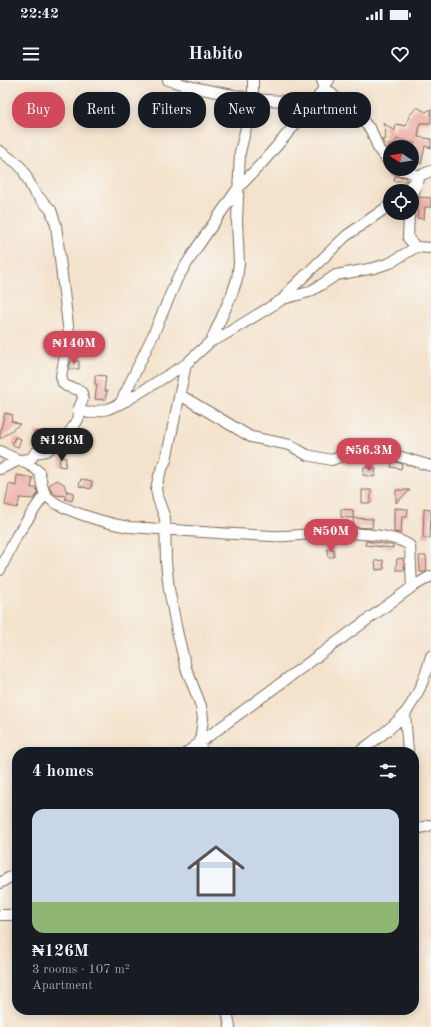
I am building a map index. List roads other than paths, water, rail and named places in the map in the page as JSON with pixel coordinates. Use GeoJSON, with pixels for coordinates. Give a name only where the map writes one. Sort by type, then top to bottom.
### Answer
{"type":"FeatureCollection","features":[{"type":"Feature","properties":{"kind":"street"},"geometry":{"type":"LineString","coordinates":[[168,80],[217,92]]}},
{"type":"Feature","properties":{"kind":"street"},"geometry":{"type":"LineString","coordinates":[[253,80],[253,92]]}},
{"type":"Feature","properties":{"kind":"street"},"geometry":{"type":"LineString","coordinates":[[320,92],[325,82],[333,92]]}},
{"type":"Feature","properties":{"kind":"street"},"geometry":{"type":"LineString","coordinates":[[211,341],[237,279],[237,221],[240,152],[246,128]]}},
{"type":"Feature","properties":{"kind":"street"},"geometry":{"type":"LineString","coordinates":[[120,404],[153,335],[177,279],[238,188],[292,128]]}},
{"type":"Feature","properties":{"kind":"street"},"geometry":{"type":"LineString","coordinates":[[369,128],[383,154]]}},
{"type":"Feature","properties":{"kind":"street"},"geometry":{"type":"LineString","coordinates":[[0,151],[23,170],[34,192],[51,210],[56,225],[69,334],[61,376],[63,383],[66,386],[79,390],[82,393],[83,399],[78,410],[79,417],[65,438],[46,451],[34,453],[31,459],[20,460],[0,469]]}},
{"type":"Feature","properties":{"kind":"street"},"geometry":{"type":"LineString","coordinates":[[412,184],[421,175],[431,171]]}},
{"type":"Feature","properties":{"kind":"street"},"geometry":{"type":"LineString","coordinates":[[417,184],[421,175]]}},
{"type":"Feature","properties":{"kind":"street"},"geometry":{"type":"LineString","coordinates":[[283,299],[346,236],[383,210]]}},
{"type":"Feature","properties":{"kind":"street"},"geometry":{"type":"LineString","coordinates":[[409,220],[408,238],[416,247]]}},
{"type":"Feature","properties":{"kind":"street"},"geometry":{"type":"LineString","coordinates":[[78,410],[89,413],[108,409],[126,401],[186,364],[211,341],[283,299],[309,292],[336,275],[374,268],[390,263],[416,247],[431,248]]}},
{"type":"Feature","properties":{"kind":"street"},"geometry":{"type":"LineString","coordinates":[[186,364],[166,460],[159,476],[156,489],[165,518],[168,575],[177,631],[186,668],[201,706],[203,718],[201,747]]}},
{"type":"Feature","properties":{"kind":"street"},"geometry":{"type":"LineString","coordinates":[[180,395],[251,437],[290,445],[307,455],[331,460],[349,454],[378,450],[431,466]]}},
{"type":"Feature","properties":{"kind":"street"},"geometry":{"type":"LineString","coordinates":[[0,451],[9,457],[20,460],[38,472],[45,494],[59,505],[95,520],[115,525],[274,537],[323,533],[354,534],[380,536],[406,542],[410,546],[412,587]]}},
{"type":"Feature","properties":{"kind":"street"},"geometry":{"type":"LineString","coordinates":[[0,570],[17,536],[32,511],[45,494]]}},
{"type":"Feature","properties":{"kind":"street"},"geometry":{"type":"LineString","coordinates":[[201,747],[412,587],[431,576]]}},
{"type":"Feature","properties":{"kind":"street"},"geometry":{"type":"LineString","coordinates":[[365,747],[390,728],[405,713],[426,674],[431,656]]}},
{"type":"Feature","properties":{"kind":"street"},"geometry":{"type":"LineString","coordinates":[[405,713],[408,747]]}},
{"type":"Feature","properties":{"kind":"street"},"geometry":{"type":"LineString","coordinates":[[419,829],[431,825]]}},
{"type":"Feature","properties":{"kind":"street"},"geometry":{"type":"LineString","coordinates":[[0,883],[12,876]]}},
{"type":"Feature","properties":{"kind":"street"},"geometry":{"type":"LineString","coordinates":[[0,916],[12,915]]}},
{"type":"Feature","properties":{"kind":"street"},"geometry":{"type":"LineString","coordinates":[[228,1015],[230,1027]]}}]}
